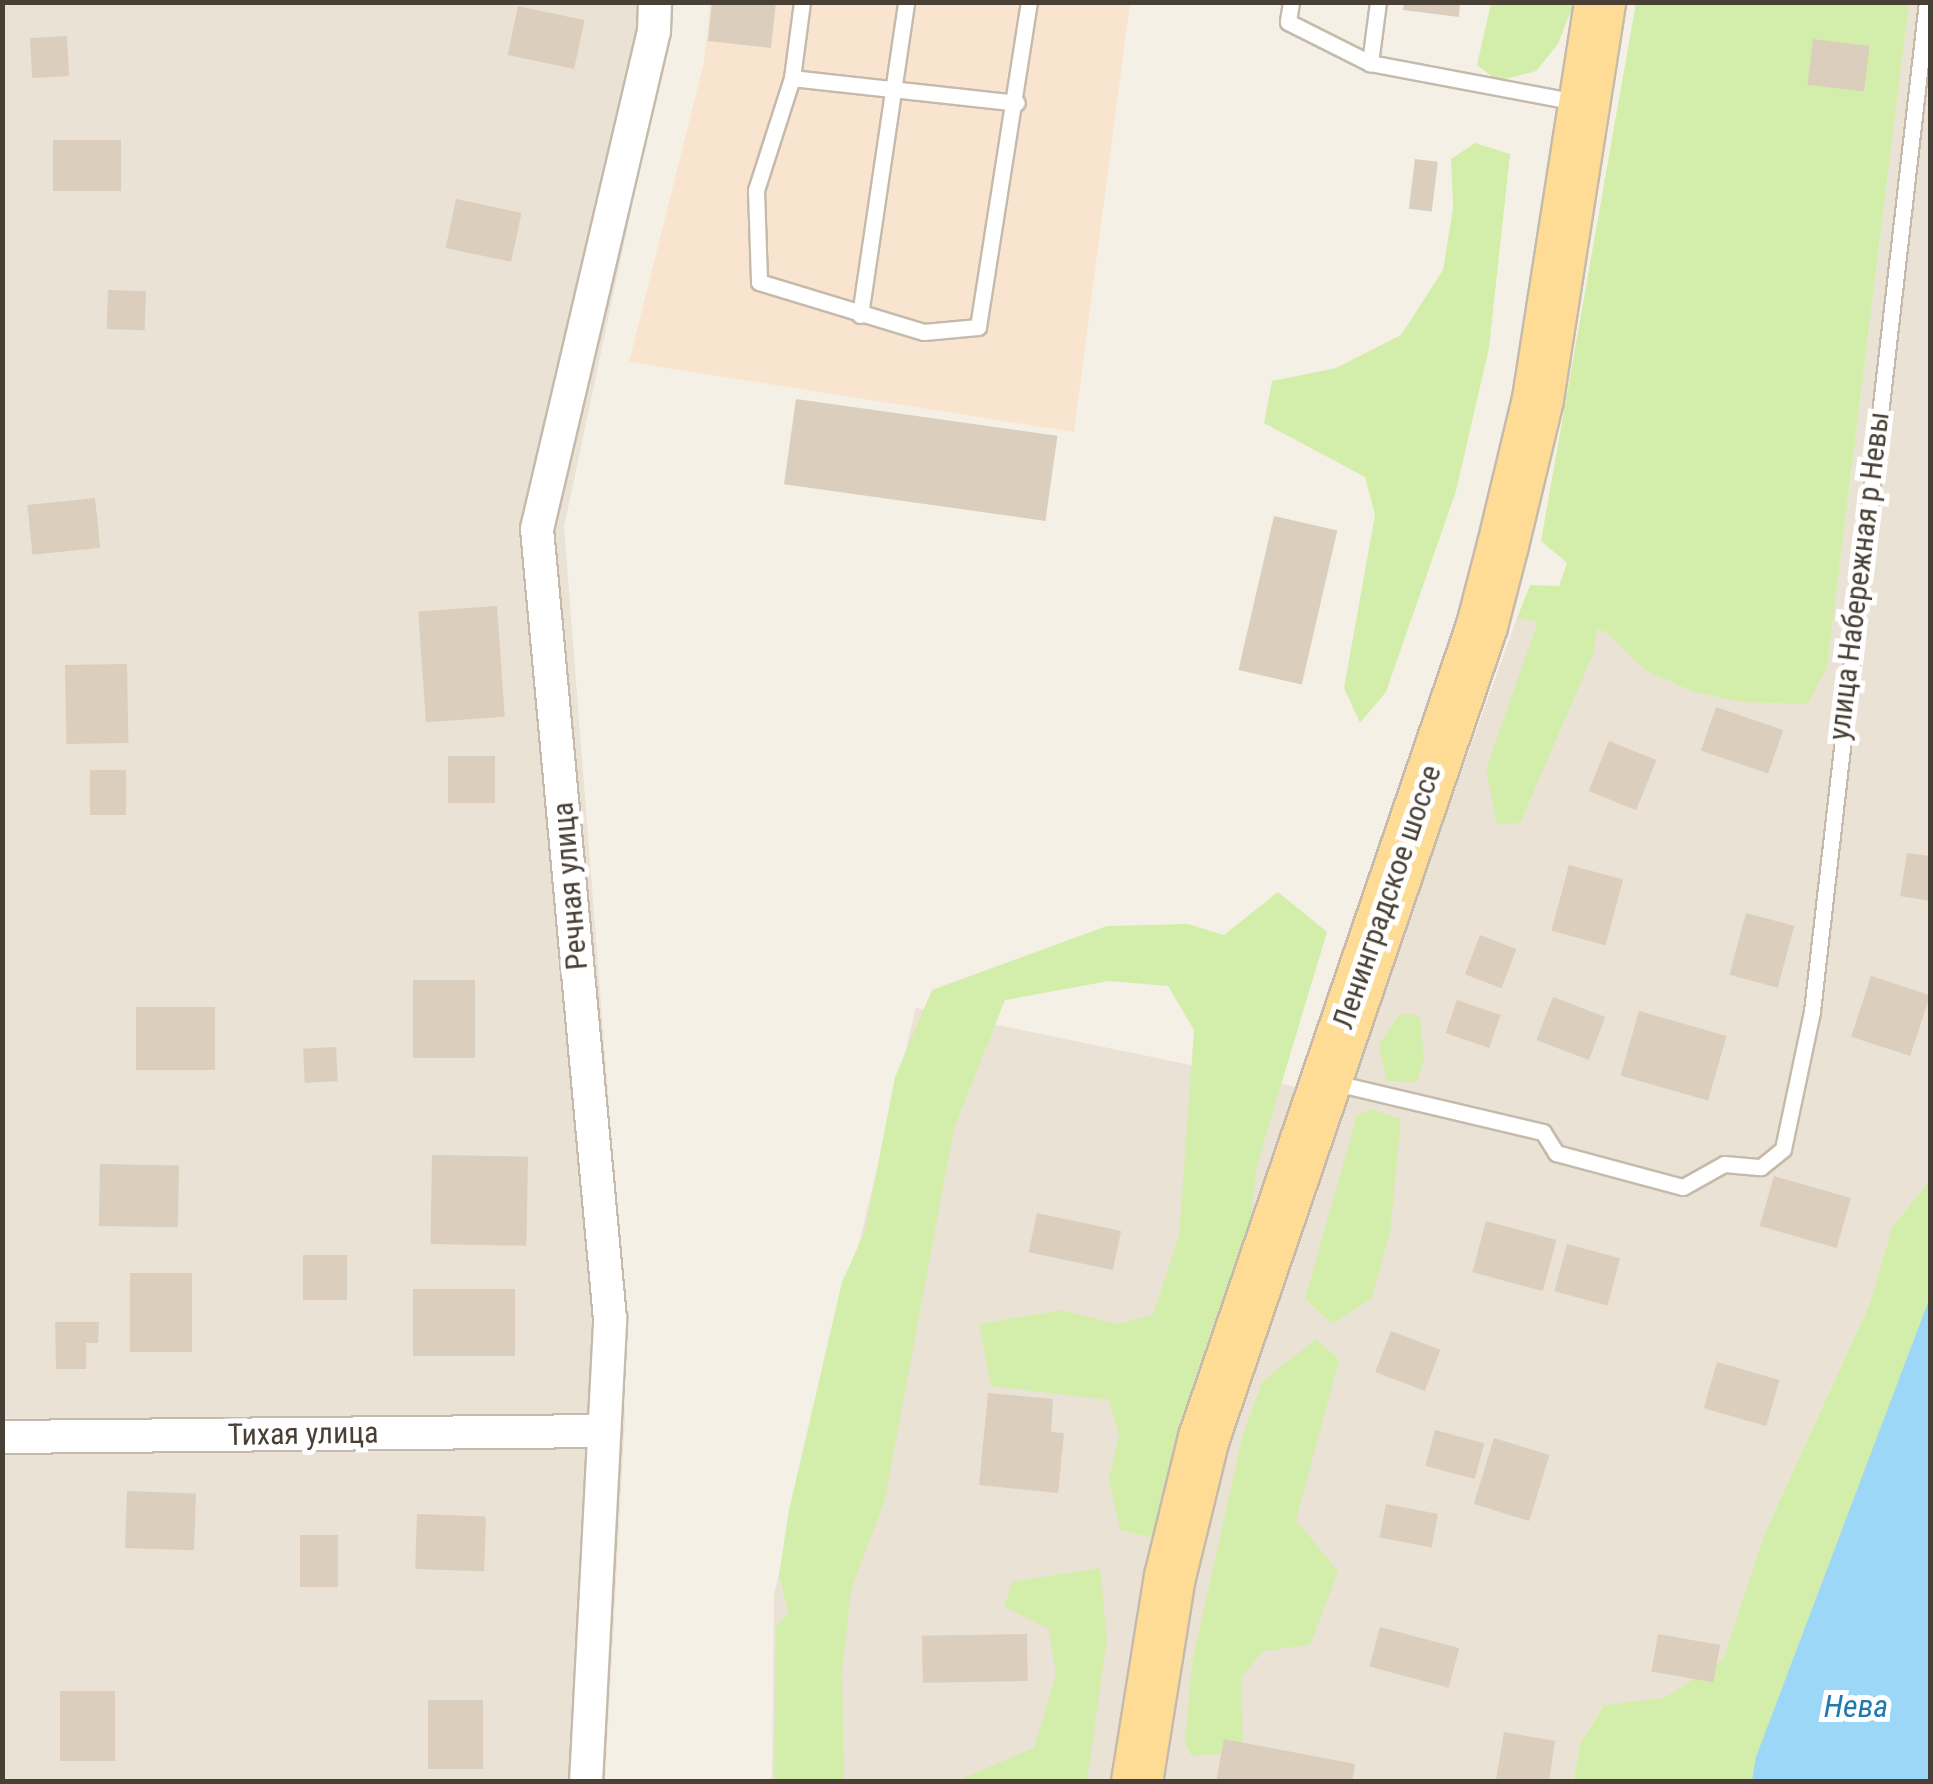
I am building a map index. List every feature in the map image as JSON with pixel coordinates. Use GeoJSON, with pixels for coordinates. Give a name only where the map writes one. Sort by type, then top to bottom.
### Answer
{"type":"FeatureCollection","features":[{"type":"Feature","properties":{"kind":"main road","name":"Ленинградское шоссе"},"geometry":{"type":"LineString","coordinates":[[1137,1782],[1170,1577],[1204,1438],[1323,1080],[1482,626],[1538,399],[1600,2]]}},
{"type":"Feature","properties":{"kind":"street","name":"Речная улица"},"geometry":{"type":"LineString","coordinates":[[586,1782],[610,1319],[537,528],[654,32],[655,2]]}},
{"type":"Feature","properties":{"kind":"street","name":"Тихая улица"},"geometry":{"type":"LineString","coordinates":[[2,1437],[604,1431]]}},
{"type":"Feature","properties":{"kind":"lane"},"geometry":{"type":"LineString","coordinates":[[802,2],[792,78],[756,190],[759,282],[924,332],[978,326],[1017,104],[1029,2]]}},
{"type":"Feature","properties":{"kind":"lane"},"geometry":{"type":"LineString","coordinates":[[860,314],[906,2]]}},
{"type":"Feature","properties":{"kind":"lane"},"geometry":{"type":"LineString","coordinates":[[1291,2],[1288,22],[1370,63],[1584,103]]}},
{"type":"Feature","properties":{"kind":"lane"},"geometry":{"type":"LineString","coordinates":[[1370,63],[1378,2]]}},
{"type":"Feature","properties":{"kind":"lane","name":"улица Набережная р Невы"},"geometry":{"type":"LineString","coordinates":[[1323,1080],[1543,1132],[1556,1154],[1683,1187],[1724,1164],[1761,1167],[1783,1148],[1812,1011],[1927,2]]}},
{"type":"Feature","properties":{"kind":"lane"},"geometry":{"type":"LineString","coordinates":[[792,78],[1017,104]]}},
{"type":"Feature","properties":{"kind":"shaded area"},"geometry":{"type":"Polygon","coordinates":[[[3,3],[675,3],[564,527],[608,1094],[625,1417],[605,1781],[3,1782],[3,3]]]}},
{"type":"Feature","properties":{"kind":"shaded area"},"geometry":{"type":"Polygon","coordinates":[[[710,3],[1130,3],[1074,432],[629,362],[704,62],[710,3]]]}},
{"type":"Feature","properties":{"kind":"shaded area"},"geometry":{"type":"Polygon","coordinates":[[[1909,3],[1930,3],[1930,1180],[1892,1227],[1870,1303],[1764,1535],[1723,1661],[1664,1698],[1603,1706],[1580,1743],[1573,1781],[772,1782],[774,1595],[916,1008],[1344,1097],[1517,618],[1827,666],[1909,3]]]}},
{"type":"Feature","properties":{"kind":"green space"},"geometry":{"type":"Polygon","coordinates":[[[1491,3],[1574,3],[1558,44],[1536,71],[1498,81],[1477,65],[1491,3]]]}},
{"type":"Feature","properties":{"kind":"green space"},"geometry":{"type":"Polygon","coordinates":[[[1636,3],[1909,3],[1827,667],[1808,704],[1742,702],[1694,692],[1645,670],[1606,632],[1596,630],[1594,652],[1520,823],[1497,824],[1486,769],[1538,622],[1517,618],[1530,585],[1559,586],[1567,563],[1541,541],[1636,3]]]}},
{"type":"Feature","properties":{"kind":"green space"},"geometry":{"type":"Polygon","coordinates":[[[1475,143],[1510,154],[1489,348],[1456,491],[1386,692],[1360,723],[1344,688],[1375,515],[1365,477],[1264,423],[1272,381],[1336,368],[1401,335],[1443,270],[1453,208],[1451,159],[1475,143]]]}},
{"type":"Feature","properties":{"kind":"green space"},"geometry":{"type":"Polygon","coordinates":[[[1278,892],[1327,932],[1257,1165],[1248,1240],[1162,1540],[1120,1530],[1109,1479],[1119,1435],[1109,1400],[991,1386],[979,1324],[1062,1310],[1117,1324],[1153,1315],[1179,1236],[1194,1030],[1168,986],[1109,981],[1005,1000],[954,1128],[885,1499],[851,1590],[842,1672],[844,1781],[774,1782],[776,1626],[789,1614],[779,1575],[789,1510],[842,1282],[865,1231],[895,1077],[932,990],[1107,926],[1188,924],[1224,935],[1278,892]]]}},
{"type":"Feature","properties":{"kind":"green space"},"geometry":{"type":"Polygon","coordinates":[[[1399,1015],[1420,1018],[1424,1061],[1417,1082],[1386,1081],[1379,1044],[1399,1015]]]}},
{"type":"Feature","properties":{"kind":"green space"},"geometry":{"type":"Polygon","coordinates":[[[1370,1109],[1401,1119],[1390,1232],[1372,1298],[1333,1324],[1305,1299],[1357,1115],[1370,1109]]]}},
{"type":"Feature","properties":{"kind":"green space"},"geometry":{"type":"Polygon","coordinates":[[[1930,1180],[1930,1297],[1752,1781],[1573,1782],[1580,1743],[1604,1705],[1664,1698],[1723,1660],[1764,1535],[1870,1303],[1892,1227],[1930,1180]]]}},
{"type":"Feature","properties":{"kind":"green space"},"geometry":{"type":"Polygon","coordinates":[[[1316,1339],[1339,1360],[1296,1520],[1338,1572],[1310,1645],[1263,1651],[1241,1678],[1243,1740],[1232,1753],[1192,1756],[1185,1744],[1192,1663],[1243,1434],[1263,1381],[1316,1339]]]}},
{"type":"Feature","properties":{"kind":"green space"},"geometry":{"type":"Polygon","coordinates":[[[1100,1568],[1107,1638],[1087,1781],[956,1781],[1034,1748],[1056,1674],[1049,1629],[1004,1607],[1012,1582],[1100,1568]]]}},
{"type":"Feature","properties":{"kind":"water","name":"Нева"},"geometry":{"type":"Polygon","coordinates":[[[1930,1297],[1930,1781],[1752,1781],[1756,1757],[1930,1297]]]}},
{"type":"Feature","properties":{"kind":"building"},"geometry":{"type":"Polygon","coordinates":[[[712,2],[776,2],[771,48],[708,41],[712,2]]]}},
{"type":"Feature","properties":{"kind":"building"},"geometry":{"type":"Polygon","coordinates":[[[1404,2],[1460,2],[1459,17],[1403,10],[1404,2]]]}},
{"type":"Feature","properties":{"kind":"building"},"geometry":{"type":"Polygon","coordinates":[[[518,6],[585,20],[574,69],[508,55],[518,6]]]}},
{"type":"Feature","properties":{"kind":"building"},"geometry":{"type":"Polygon","coordinates":[[[67,36],[69,76],[32,78],[30,38],[67,36]]]}},
{"type":"Feature","properties":{"kind":"building"},"geometry":{"type":"Polygon","coordinates":[[[1813,39],[1870,46],[1864,92],[1807,85],[1813,39]]]}},
{"type":"Feature","properties":{"kind":"building"},"geometry":{"type":"Polygon","coordinates":[[[53,140],[121,140],[121,191],[53,191],[53,140]]]}},
{"type":"Feature","properties":{"kind":"building"},"geometry":{"type":"Polygon","coordinates":[[[1415,159],[1438,162],[1432,211],[1409,209],[1415,159]]]}},
{"type":"Feature","properties":{"kind":"building"},"geometry":{"type":"Polygon","coordinates":[[[456,199],[522,213],[511,262],[446,248],[456,199]]]}},
{"type":"Feature","properties":{"kind":"building"},"geometry":{"type":"Polygon","coordinates":[[[108,290],[146,291],[145,330],[107,329],[108,290]]]}},
{"type":"Feature","properties":{"kind":"building"},"geometry":{"type":"Polygon","coordinates":[[[796,399],[1057,436],[1045,521],[784,484],[796,399]]]}},
{"type":"Feature","properties":{"kind":"building"},"geometry":{"type":"Polygon","coordinates":[[[95,498],[100,548],[33,555],[27,505],[95,498]]]}},
{"type":"Feature","properties":{"kind":"building"},"geometry":{"type":"Polygon","coordinates":[[[1274,516],[1337,531],[1302,685],[1238,670],[1274,516]]]}},
{"type":"Feature","properties":{"kind":"building"},"geometry":{"type":"Polygon","coordinates":[[[497,606],[505,717],[426,722],[418,612],[497,606]]]}},
{"type":"Feature","properties":{"kind":"building"},"geometry":{"type":"Polygon","coordinates":[[[127,664],[128,743],[66,744],[65,665],[127,664]]]}},
{"type":"Feature","properties":{"kind":"building"},"geometry":{"type":"Polygon","coordinates":[[[1716,707],[1783,730],[1768,774],[1701,750],[1716,707]]]}},
{"type":"Feature","properties":{"kind":"building"},"geometry":{"type":"Polygon","coordinates":[[[1609,741],[1656,760],[1636,810],[1589,791],[1609,741]]]}},
{"type":"Feature","properties":{"kind":"building"},"geometry":{"type":"Polygon","coordinates":[[[448,756],[495,756],[495,803],[448,803],[448,756]]]}},
{"type":"Feature","properties":{"kind":"building"},"geometry":{"type":"Polygon","coordinates":[[[90,770],[126,770],[126,815],[90,815],[90,770]]]}},
{"type":"Feature","properties":{"kind":"building"},"geometry":{"type":"Polygon","coordinates":[[[1907,853],[1930,856],[1930,901],[1900,896],[1907,853]]]}},
{"type":"Feature","properties":{"kind":"building"},"geometry":{"type":"Polygon","coordinates":[[[1569,865],[1623,879],[1605,945],[1551,931],[1569,865]]]}},
{"type":"Feature","properties":{"kind":"building"},"geometry":{"type":"Polygon","coordinates":[[[1746,913],[1794,926],[1778,988],[1729,975],[1746,913]]]}},
{"type":"Feature","properties":{"kind":"building"},"geometry":{"type":"Polygon","coordinates":[[[1480,935],[1516,949],[1501,988],[1465,974],[1480,935]]]}},
{"type":"Feature","properties":{"kind":"building"},"geometry":{"type":"Polygon","coordinates":[[[1871,976],[1930,995],[1910,1056],[1851,1037],[1871,976]]]}},
{"type":"Feature","properties":{"kind":"building"},"geometry":{"type":"Polygon","coordinates":[[[413,980],[475,980],[475,1058],[413,1058],[413,980]]]}},
{"type":"Feature","properties":{"kind":"building"},"geometry":{"type":"Polygon","coordinates":[[[1553,997],[1605,1017],[1589,1060],[1537,1040],[1553,997]]]}},
{"type":"Feature","properties":{"kind":"building"},"geometry":{"type":"Polygon","coordinates":[[[1457,1000],[1500,1015],[1489,1048],[1446,1033],[1457,1000]]]}},
{"type":"Feature","properties":{"kind":"building"},"geometry":{"type":"Polygon","coordinates":[[[136,1007],[215,1007],[215,1070],[136,1070],[136,1007]]]}},
{"type":"Feature","properties":{"kind":"building"},"geometry":{"type":"Polygon","coordinates":[[[1639,1011],[1726,1036],[1708,1100],[1621,1075],[1639,1011]]]}},
{"type":"Feature","properties":{"kind":"building"},"geometry":{"type":"Polygon","coordinates":[[[336,1047],[338,1081],[305,1083],[303,1049],[336,1047]]]}},
{"type":"Feature","properties":{"kind":"building"},"geometry":{"type":"Polygon","coordinates":[[[432,1155],[528,1157],[526,1246],[430,1244],[432,1155]]]}},
{"type":"Feature","properties":{"kind":"building"},"geometry":{"type":"Polygon","coordinates":[[[100,1164],[179,1165],[178,1227],[99,1226],[100,1164]]]}},
{"type":"Feature","properties":{"kind":"building"},"geometry":{"type":"Polygon","coordinates":[[[1774,1176],[1851,1198],[1837,1248],[1760,1226],[1774,1176]]]}},
{"type":"Feature","properties":{"kind":"building"},"geometry":{"type":"Polygon","coordinates":[[[1037,1213],[1121,1231],[1113,1270],[1029,1252],[1037,1213]]]}},
{"type":"Feature","properties":{"kind":"building"},"geometry":{"type":"Polygon","coordinates":[[[1486,1221],[1557,1240],[1543,1291],[1472,1272],[1486,1221]]]}},
{"type":"Feature","properties":{"kind":"building"},"geometry":{"type":"Polygon","coordinates":[[[1567,1244],[1620,1258],[1607,1306],[1554,1291],[1567,1244]]]}},
{"type":"Feature","properties":{"kind":"building"},"geometry":{"type":"Polygon","coordinates":[[[303,1255],[347,1255],[347,1300],[303,1300],[303,1255]]]}},
{"type":"Feature","properties":{"kind":"building"},"geometry":{"type":"Polygon","coordinates":[[[130,1273],[192,1273],[192,1352],[130,1352],[130,1273]]]}},
{"type":"Feature","properties":{"kind":"building"},"geometry":{"type":"Polygon","coordinates":[[[413,1289],[515,1289],[515,1356],[413,1356],[413,1289]]]}},
{"type":"Feature","properties":{"kind":"building"},"geometry":{"type":"Polygon","coordinates":[[[55,1322],[99,1322],[98,1343],[86,1343],[86,1369],[56,1369],[55,1322]]]}},
{"type":"Feature","properties":{"kind":"building"},"geometry":{"type":"Polygon","coordinates":[[[1391,1331],[1440,1350],[1425,1391],[1375,1372],[1391,1331]]]}},
{"type":"Feature","properties":{"kind":"building"},"geometry":{"type":"Polygon","coordinates":[[[1717,1362],[1779,1380],[1766,1426],[1704,1408],[1717,1362]]]}},
{"type":"Feature","properties":{"kind":"building"},"geometry":{"type":"Polygon","coordinates":[[[988,1393],[1053,1399],[1051,1432],[1064,1433],[1058,1493],[979,1485],[988,1393]]]}},
{"type":"Feature","properties":{"kind":"building"},"geometry":{"type":"Polygon","coordinates":[[[1435,1430],[1484,1443],[1475,1479],[1425,1466],[1435,1430]]]}},
{"type":"Feature","properties":{"kind":"building"},"geometry":{"type":"Polygon","coordinates":[[[1494,1438],[1549,1455],[1529,1521],[1474,1504],[1494,1438]]]}},
{"type":"Feature","properties":{"kind":"building"},"geometry":{"type":"Polygon","coordinates":[[[127,1491],[196,1493],[194,1550],[125,1548],[127,1491]]]}},
{"type":"Feature","properties":{"kind":"building"},"geometry":{"type":"Polygon","coordinates":[[[1386,1504],[1438,1514],[1432,1547],[1380,1537],[1386,1504]]]}},
{"type":"Feature","properties":{"kind":"building"},"geometry":{"type":"Polygon","coordinates":[[[417,1514],[486,1516],[484,1571],[415,1569],[417,1514]]]}},
{"type":"Feature","properties":{"kind":"building"},"geometry":{"type":"Polygon","coordinates":[[[300,1535],[338,1535],[338,1587],[300,1587],[300,1535]]]}},
{"type":"Feature","properties":{"kind":"building"},"geometry":{"type":"Polygon","coordinates":[[[1380,1627],[1459,1648],[1449,1688],[1369,1667],[1380,1627]]]}},
{"type":"Feature","properties":{"kind":"building"},"geometry":{"type":"Polygon","coordinates":[[[1027,1634],[1028,1681],[923,1683],[922,1636],[1027,1634]]]}},
{"type":"Feature","properties":{"kind":"building"},"geometry":{"type":"Polygon","coordinates":[[[1658,1634],[1720,1645],[1713,1682],[1651,1671],[1658,1634]]]}},
{"type":"Feature","properties":{"kind":"building"},"geometry":{"type":"Polygon","coordinates":[[[60,1691],[115,1691],[115,1761],[60,1761],[60,1691]]]}},
{"type":"Feature","properties":{"kind":"building"},"geometry":{"type":"Polygon","coordinates":[[[428,1700],[483,1700],[483,1769],[428,1769],[428,1700]]]}},
{"type":"Feature","properties":{"kind":"building"},"geometry":{"type":"Polygon","coordinates":[[[1504,1732],[1555,1741],[1549,1782],[1496,1780],[1504,1732]]]}},
{"type":"Feature","properties":{"kind":"building"},"geometry":{"type":"Polygon","coordinates":[[[1224,1739],[1355,1764],[1352,1782],[1216,1782],[1224,1739]]]}}]}
